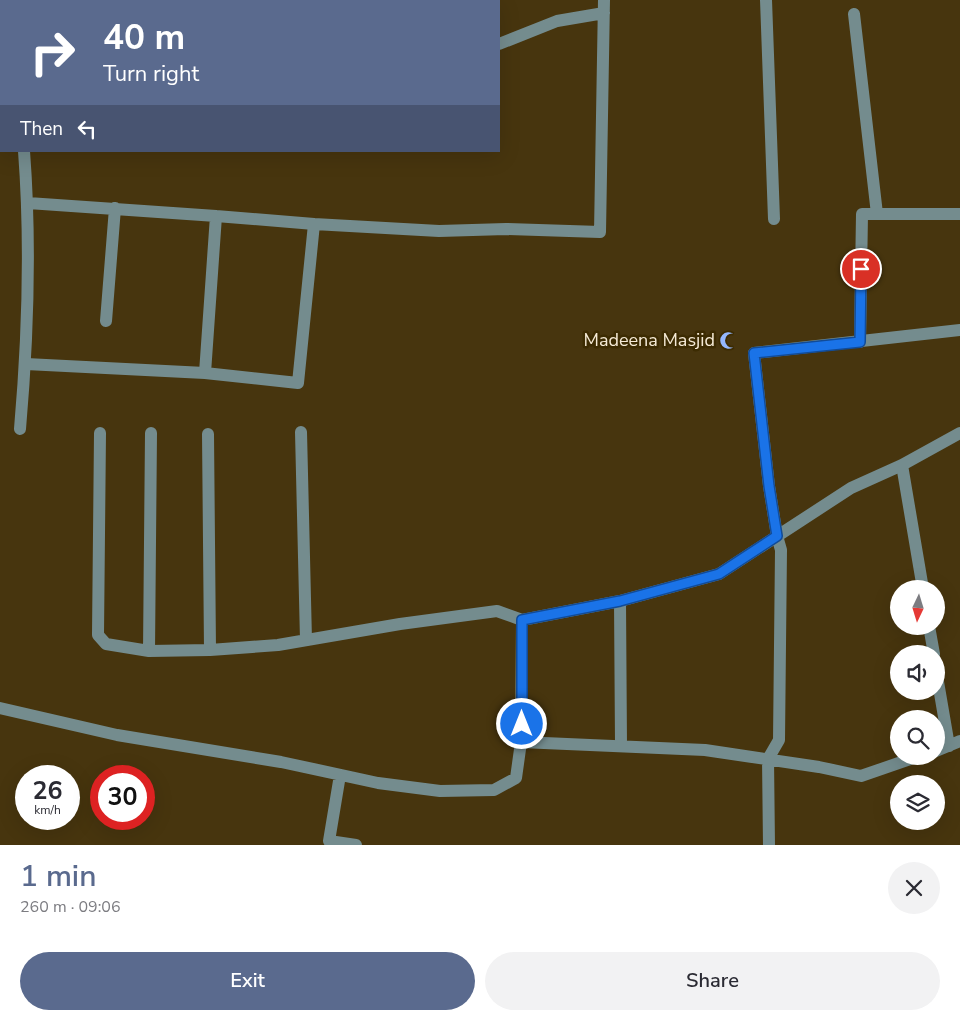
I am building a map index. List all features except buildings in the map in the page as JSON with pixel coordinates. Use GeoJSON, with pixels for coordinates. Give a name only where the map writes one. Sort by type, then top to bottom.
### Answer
{"type":"FeatureCollection","features":[{"type":"Feature","properties":{"kind":"street"},"geometry":{"type":"LineString","coordinates":[[766,0],[774,219]]}},
{"type":"Feature","properties":{"kind":"street"},"geometry":{"type":"LineString","coordinates":[[28,203],[314,224],[439,231],[506,229],[600,232],[604,6],[557,21],[500,44]]}},
{"type":"Feature","properties":{"kind":"street"},"geometry":{"type":"LineString","coordinates":[[854,14],[877,214]]}},
{"type":"Feature","properties":{"kind":"street"},"geometry":{"type":"LineString","coordinates":[[20,429],[26,364],[28,203],[24,152]]}},
{"type":"Feature","properties":{"kind":"street"},"geometry":{"type":"LineString","coordinates":[[106,321],[115,208]]}},
{"type":"Feature","properties":{"kind":"street"},"geometry":{"type":"LineString","coordinates":[[860,342],[862,214],[960,214]]}},
{"type":"Feature","properties":{"kind":"street"},"geometry":{"type":"LineString","coordinates":[[205,372],[216,216]]}},
{"type":"Feature","properties":{"kind":"street"},"geometry":{"type":"LineString","coordinates":[[26,364],[205,372],[298,383],[314,224]]}},
{"type":"Feature","properties":{"kind":"street"},"geometry":{"type":"LineString","coordinates":[[769,845],[768,759],[779,740],[781,550],[769,486],[754,353],[960,330]]}},
{"type":"Feature","properties":{"kind":"street"},"geometry":{"type":"LineString","coordinates":[[100,432],[98,635],[106,644],[149,651],[210,650],[278,645],[497,611],[522,620],[620,601],[719,574],[851,488],[902,465],[960,433]]}},
{"type":"Feature","properties":{"kind":"street"},"geometry":{"type":"LineString","coordinates":[[301,432],[306,640]]}},
{"type":"Feature","properties":{"kind":"street"},"geometry":{"type":"LineString","coordinates":[[149,651],[151,433]]}},
{"type":"Feature","properties":{"kind":"street"},"geometry":{"type":"LineString","coordinates":[[208,434],[210,650]]}},
{"type":"Feature","properties":{"kind":"street"},"geometry":{"type":"LineString","coordinates":[[902,465],[921,580]]}},
{"type":"Feature","properties":{"kind":"street"},"geometry":{"type":"LineString","coordinates":[[620,601],[621,745]]}},
{"type":"Feature","properties":{"kind":"street"},"geometry":{"type":"LineString","coordinates":[[0,708],[117,735],[281,762],[378,784],[440,791],[494,790],[516,778],[521,742],[522,620]]}},
{"type":"Feature","properties":{"kind":"street"},"geometry":{"type":"LineString","coordinates":[[944,700],[955,744]]}},
{"type":"Feature","properties":{"kind":"street"},"geometry":{"type":"LineString","coordinates":[[521,742],[705,750],[819,766],[861,776],[893,765]]}},
{"type":"Feature","properties":{"kind":"street"},"geometry":{"type":"LineString","coordinates":[[340,775],[329,841],[356,845]]}},
{"type":"Feature","properties":{"kind":"place","name":"Madeena Masjid"},"geometry":{"type":"Point","coordinates":[729,340]}},
{"type":"Feature","properties":{"kind":"route"},"geometry":{"type":"LineString","coordinates":[[522,724],[522,620],[620,601],[719,574],[777,536],[769,486],[754,353],[860,342],[861,269]]}}]}
